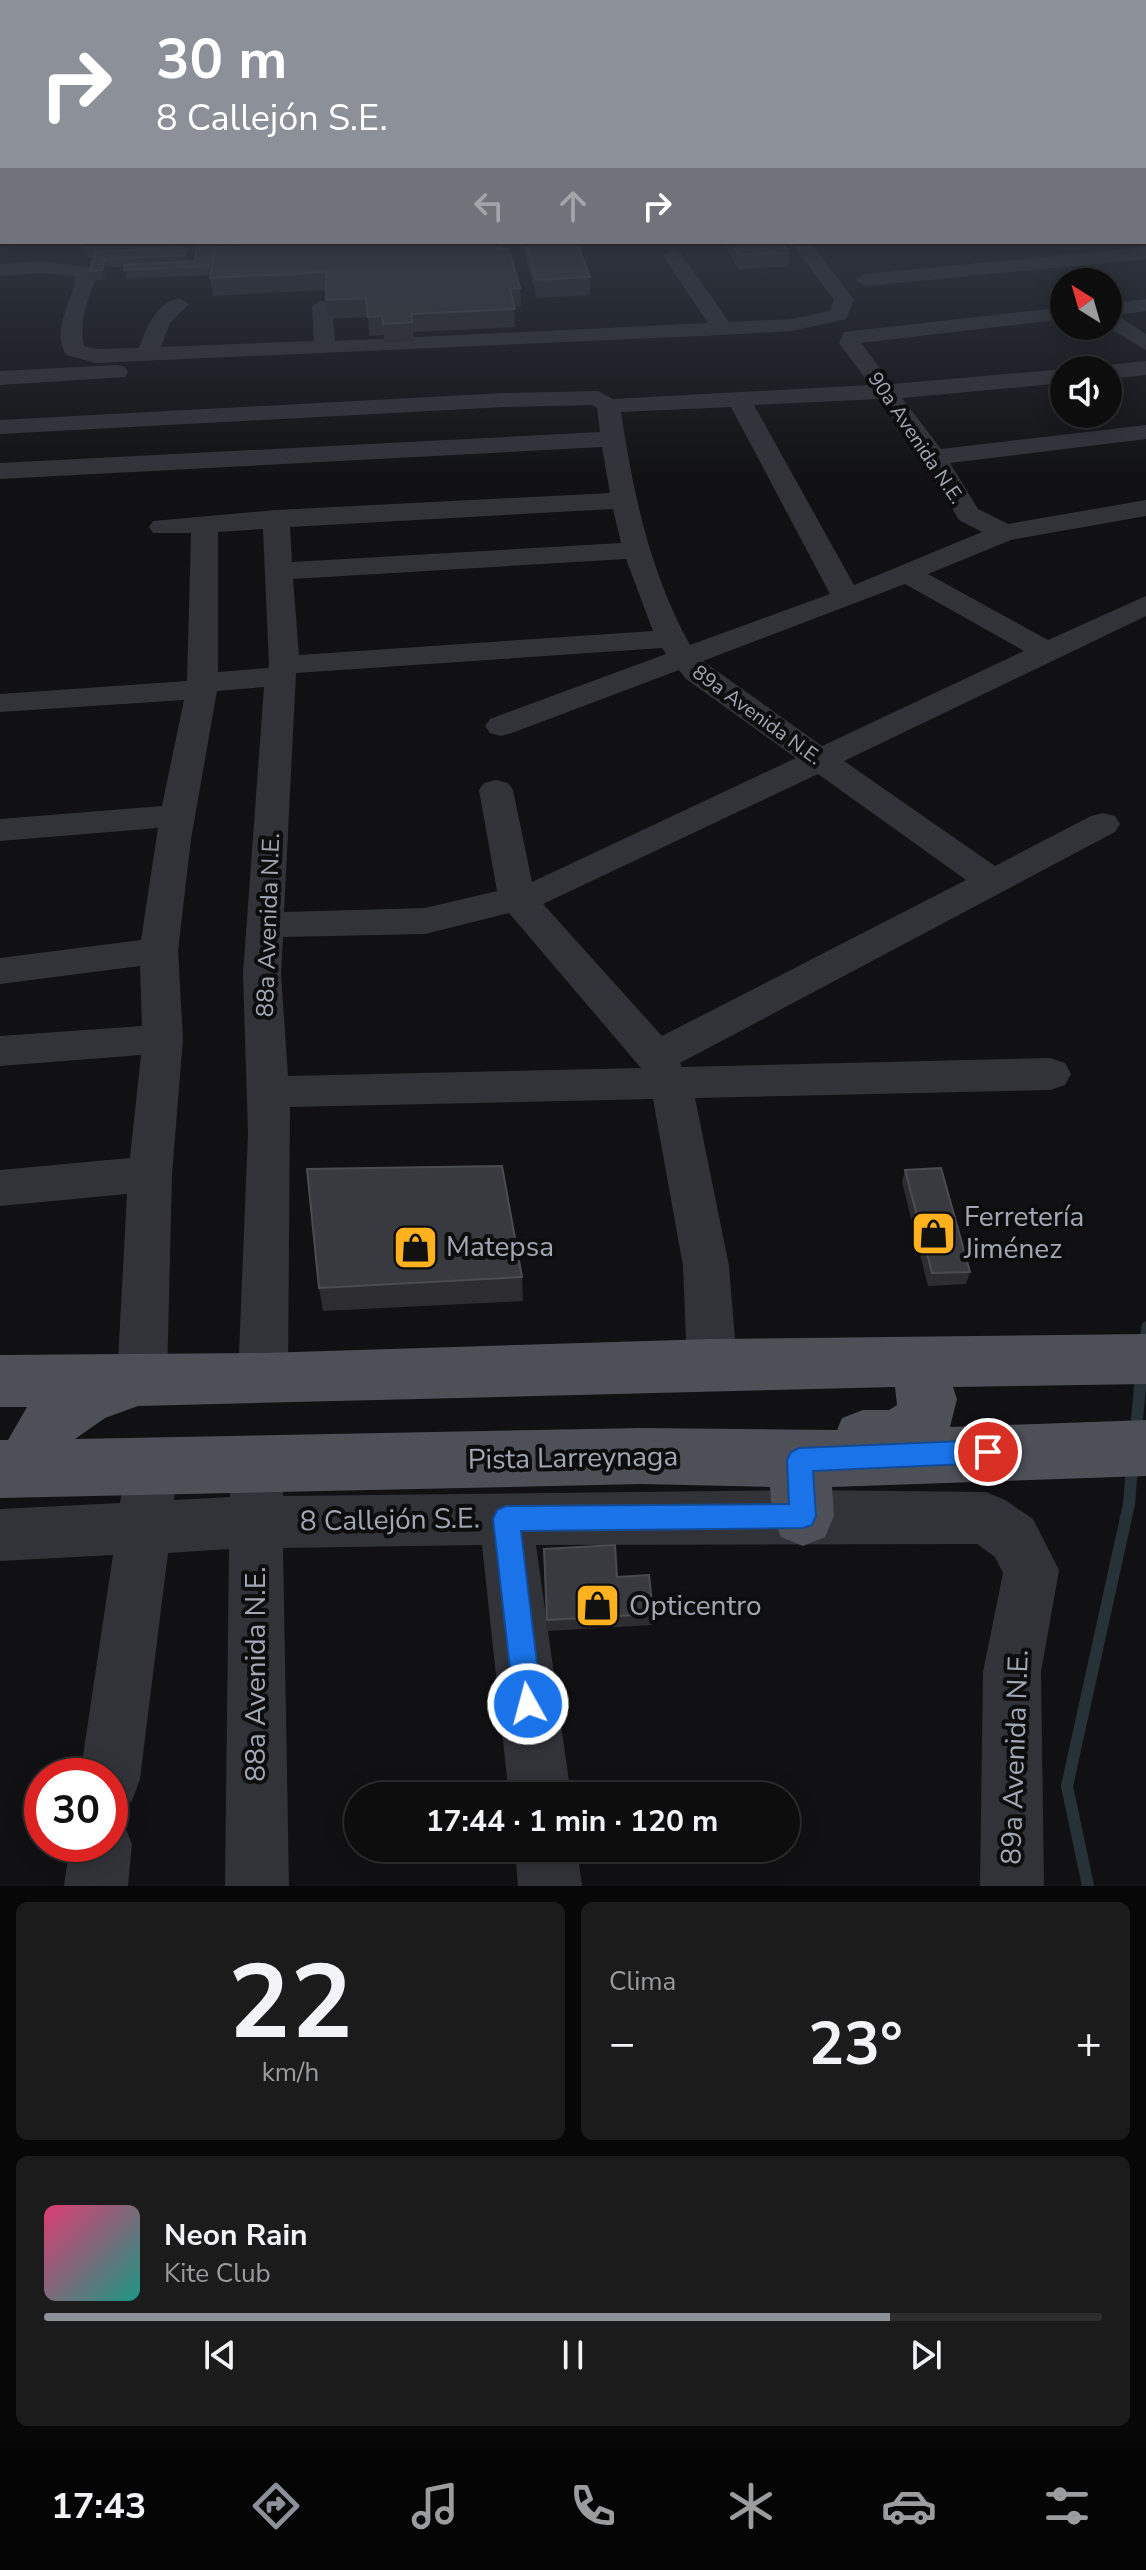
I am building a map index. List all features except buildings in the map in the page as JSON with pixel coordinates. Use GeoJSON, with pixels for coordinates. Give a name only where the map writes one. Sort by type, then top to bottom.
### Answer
{"type":"FeatureCollection","features":[{"type":"Feature","properties":{"kind":"main road"},"geometry":{"type":"LineString","coordinates":[[0,1381],[263,1379],[712,1364],[1146,1359]]}},
{"type":"Feature","properties":{"kind":"main road"},"geometry":{"type":"LineString","coordinates":[[642,1456],[677,1444],[896,1437],[923,1422],[928,1399],[915,1361]]}},
{"type":"Feature","properties":{"kind":"main road"},"geometry":{"type":"LineString","coordinates":[[13,1468],[51,1418],[84,1397],[142,1380]]}},
{"type":"Feature","properties":{"kind":"main road","name":"Pista Larreynaga"},"geometry":{"type":"LineString","coordinates":[[13,1468],[642,1456],[801,1488],[1119,1449]]}},
{"type":"Feature","properties":{"kind":"street"},"geometry":{"type":"LineString","coordinates":[[75,307],[69,335],[74,350],[96,356],[792,325],[839,315],[842,307]]}},
{"type":"Feature","properties":{"kind":"street"},"geometry":{"type":"LineString","coordinates":[[148,354],[160,320],[175,307]]}},
{"type":"Feature","properties":{"kind":"street"},"geometry":{"type":"LineString","coordinates":[[322,307],[325,348]]}},
{"type":"Feature","properties":{"kind":"street"},"geometry":{"type":"LineString","coordinates":[[708,307],[723,329]]}},
{"type":"Feature","properties":{"kind":"street","name":"90a Avenida N.E."},"geometry":{"type":"LineString","coordinates":[[1004,533],[968,514],[934,457],[850,343],[852,337],[895,324],[1050,314]]}},
{"type":"Feature","properties":{"kind":"street"},"geometry":{"type":"LineString","coordinates":[[1122,328],[1146,344]]}},
{"type":"Feature","properties":{"kind":"street"},"geometry":{"type":"LineString","coordinates":[[0,378],[462,355]]}},
{"type":"Feature","properties":{"kind":"street"},"geometry":{"type":"LineString","coordinates":[[1122,371],[1146,368]]}},
{"type":"Feature","properties":{"kind":"street"},"geometry":{"type":"LineString","coordinates":[[0,427],[597,401],[739,399],[1050,377]]}},
{"type":"Feature","properties":{"kind":"street"},"geometry":{"type":"LineString","coordinates":[[739,399],[846,597]]}},
{"type":"Feature","properties":{"kind":"street"},"geometry":{"type":"LineString","coordinates":[[597,401],[612,439],[637,550],[676,649]]}},
{"type":"Feature","properties":{"kind":"street"},"geometry":{"type":"LineString","coordinates":[[934,457],[1146,432]]}},
{"type":"Feature","properties":{"kind":"street"},"geometry":{"type":"LineString","coordinates":[[0,471],[612,439]]}},
{"type":"Feature","properties":{"kind":"street"},"geometry":{"type":"LineString","coordinates":[[162,527],[626,500]]}},
{"type":"Feature","properties":{"kind":"street"},"geometry":{"type":"LineString","coordinates":[[501,726],[676,649],[846,597],[1004,533],[1146,508]]}},
{"type":"Feature","properties":{"kind":"street","name":"88a Avenida N.E."},"geometry":{"type":"LineString","coordinates":[[263,1379],[270,1133],[262,974],[282,670],[276,518]]}},
{"type":"Feature","properties":{"kind":"street"},"geometry":{"type":"LineString","coordinates":[[142,1380],[150,1174],[163,1039],[159,951],[177,816],[202,686],[205,524]]}},
{"type":"Feature","properties":{"kind":"street"},"geometry":{"type":"LineString","coordinates":[[279,571],[637,550]]}},
{"type":"Feature","properties":{"kind":"street"},"geometry":{"type":"LineString","coordinates":[[907,574],[1048,652]]}},
{"type":"Feature","properties":{"kind":"street"},"geometry":{"type":"LineString","coordinates":[[265,925],[425,921],[539,893],[1146,605]]}},
{"type":"Feature","properties":{"kind":"street"},"geometry":{"type":"LineString","coordinates":[[0,703],[202,686],[282,670],[676,649]]}},
{"type":"Feature","properties":{"kind":"street","name":"89a Avenida N.E."},"geometry":{"type":"LineString","coordinates":[[676,649],[697,673],[992,881]]}},
{"type":"Feature","properties":{"kind":"street"},"geometry":{"type":"LineString","coordinates":[[496,790],[517,898],[662,1070],[677,1105],[706,1266],[712,1364]]}},
{"type":"Feature","properties":{"kind":"street"},"geometry":{"type":"LineString","coordinates":[[0,830],[177,816]]}},
{"type":"Feature","properties":{"kind":"street"},"geometry":{"type":"LineString","coordinates":[[662,1070],[992,881],[1103,824]]}},
{"type":"Feature","properties":{"kind":"street"},"geometry":{"type":"LineString","coordinates":[[0,971],[159,951]]}},
{"type":"Feature","properties":{"kind":"street"},"geometry":{"type":"LineString","coordinates":[[0,1051],[163,1039]]}},
{"type":"Feature","properties":{"kind":"street"},"geometry":{"type":"LineString","coordinates":[[268,1092],[662,1070],[1050,1074]]}},
{"type":"Feature","properties":{"kind":"street"},"geometry":{"type":"LineString","coordinates":[[0,1188],[150,1174]]}},
{"type":"Feature","properties":{"kind":"street","name":"88a Avenida N.E."},"geometry":{"type":"LineString","coordinates":[[256,1463],[257,1886]]}},
{"type":"Feature","properties":{"kind":"street"},"geometry":{"type":"LineString","coordinates":[[113,1758],[152,1465]]}},
{"type":"Feature","properties":{"kind":"street","name":"8 Callejón S.E."},"geometry":{"type":"LineString","coordinates":[[0,1535],[255,1522],[506,1519],[801,1488],[986,1518],[1014,1538]]}},
{"type":"Feature","properties":{"kind":"street"},"geometry":{"type":"LineString","coordinates":[[506,1519],[538,1782]]}},
{"type":"Feature","properties":{"kind":"street","name":"89a Avenida N.E."},"geometry":{"type":"LineString","coordinates":[[1012,1886],[1012,1672],[1031,1570],[1014,1538]]}},
{"type":"Feature","properties":{"kind":"street"},"geometry":{"type":"LineString","coordinates":[[96,1886],[99,1862]]}},
{"type":"Feature","properties":{"kind":"street"},"geometry":{"type":"LineString","coordinates":[[547,1862],[550,1886]]}},
{"type":"Feature","properties":{"kind":"waterway"},"geometry":{"type":"LineString","coordinates":[[1144,1343],[1146,1326]]}},
{"type":"Feature","properties":{"kind":"waterway"},"geometry":{"type":"LineString","coordinates":[[1136,1430],[1141,1376]]}},
{"type":"Feature","properties":{"kind":"waterway"},"geometry":{"type":"LineString","coordinates":[[1088,1886],[1067,1786],[1129,1504],[1132,1468]]}},
{"type":"Feature","properties":{"kind":"place","name":"Ferretería Jiménez"},"geometry":{"type":"Point","coordinates":[933,1233]}},
{"type":"Feature","properties":{"kind":"place","name":"Matepsa"},"geometry":{"type":"Point","coordinates":[415,1247]}},
{"type":"Feature","properties":{"kind":"place","name":"Opticentro"},"geometry":{"type":"Point","coordinates":[598,1606]}},
{"type":"Feature","properties":{"kind":"route"},"geometry":{"type":"LineString","coordinates":[[528,1704],[506,1519],[803,1516],[799,1460],[988,1452]]}}]}
